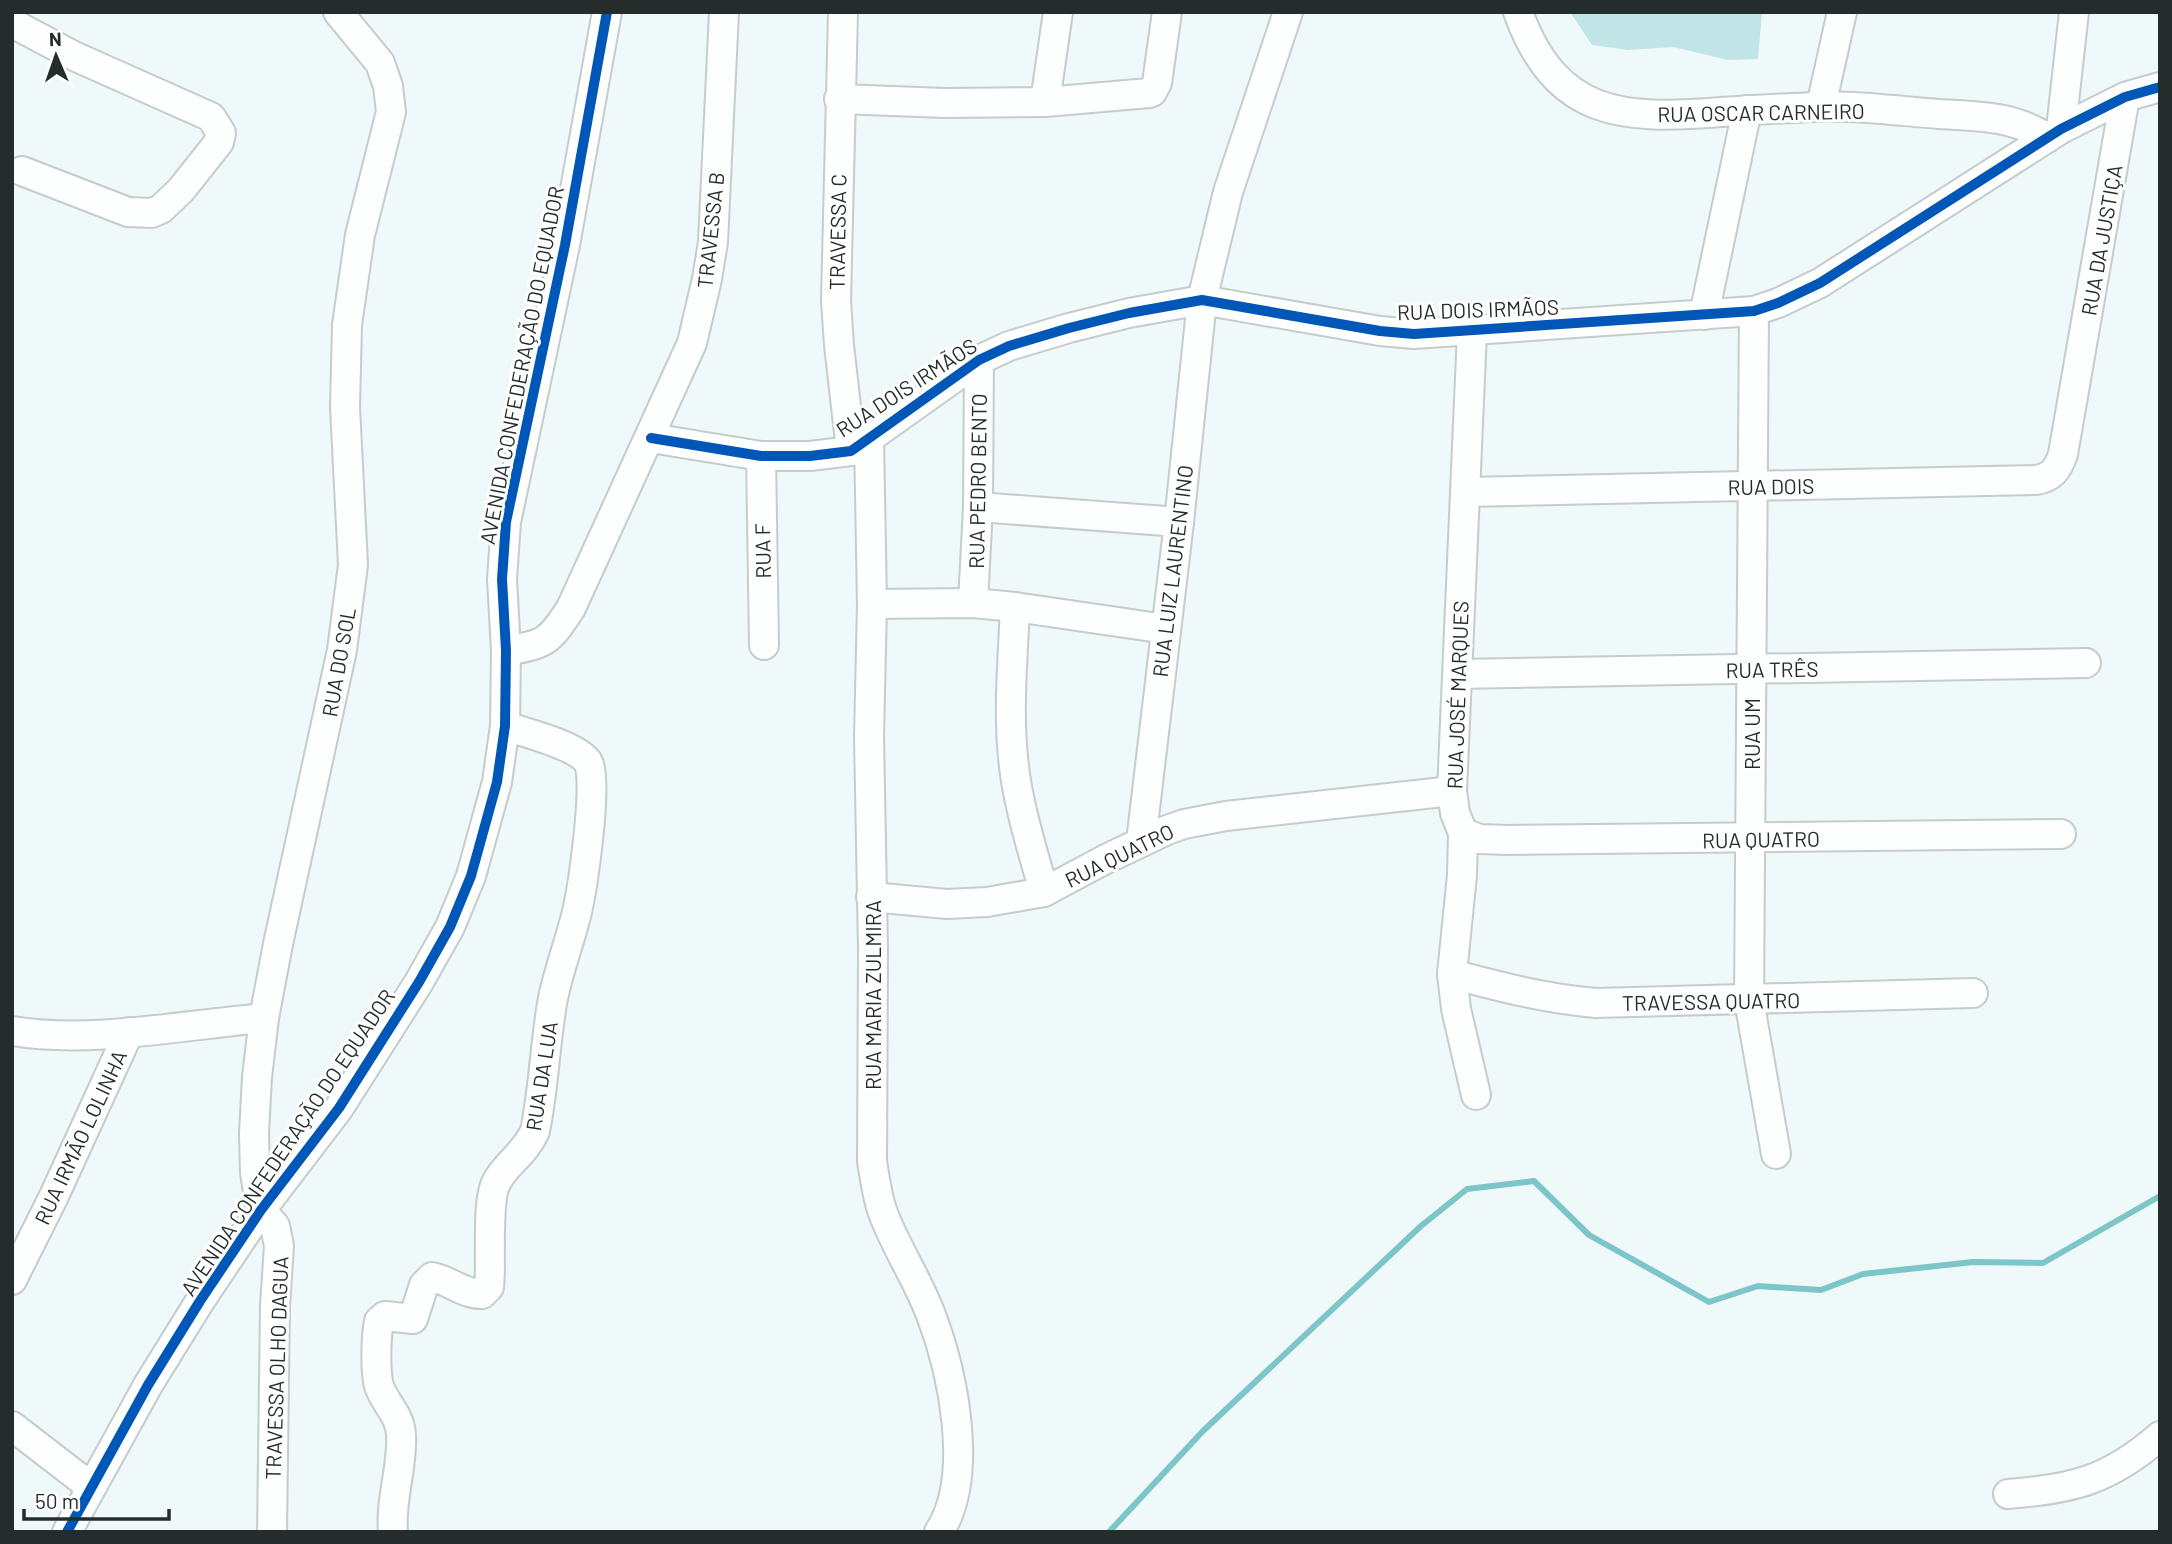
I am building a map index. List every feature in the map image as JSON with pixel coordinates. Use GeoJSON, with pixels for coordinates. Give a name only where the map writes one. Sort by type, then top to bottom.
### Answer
{"type":"FeatureCollection","features":[{"type":"Feature","properties":{"kind":"street","name":"RUA DO SOL"},"geometry":{"type":"LineString","coordinates":[[261,1210],[255,1173],[254,1133],[264,1018],[342,650],[348,610],[353,565],[345,407],[347,326],[360,235],[391,112],[388,86],[380,63],[338,12]]}},
{"type":"Feature","properties":{"kind":"street","name":"AVENIDA CONFEDERAÇÃO DO EQUADOR"},"geometry":{"type":"LineString","coordinates":[[67,1532],[148,1385],[261,1210],[339,1108],[419,982],[450,928],[471,876],[497,782],[505,726],[506,651],[502,579],[506,522],[565,245],[607,12]]}},
{"type":"Feature","properties":{"kind":"street","name":"TRAVESSA B"},"geometry":{"type":"LineString","coordinates":[[506,651],[542,643],[553,634],[571,608],[692,344],[713,242],[724,12]]}},
{"type":"Feature","properties":{"kind":"street","name":"TRAVESSA C"},"geometry":{"type":"LineString","coordinates":[[843,12],[836,301],[838,345],[860,445]]}},
{"type":"Feature","properties":{"kind":"street"},"geometry":{"type":"LineString","coordinates":[[1045,102],[1058,12]]}},
{"type":"Feature","properties":{"kind":"street"},"geometry":{"type":"LineString","coordinates":[[839,99],[946,103],[1045,102],[1152,92],[1157,83],[1167,12]]}},
{"type":"Feature","properties":{"kind":"street","name":"RUA LUIZ LAURENTINO"},"geometry":{"type":"LineString","coordinates":[[1140,842],[1179,522],[1202,300],[1228,191],[1288,12]]}},
{"type":"Feature","properties":{"kind":"street","name":"RUA OSCAR CARNEIRO"},"geometry":{"type":"LineString","coordinates":[[1518,12],[1543,59],[1558,80],[1578,96],[1621,113],[1686,115],[1821,106],[2000,119],[2054,134]]}},
{"type":"Feature","properties":{"kind":"street"},"geometry":{"type":"LineString","coordinates":[[1821,106],[1842,12]]}},
{"type":"Feature","properties":{"kind":"street"},"geometry":{"type":"LineString","coordinates":[[2054,134],[2074,12]]}},
{"type":"Feature","properties":{"kind":"street"},"geometry":{"type":"LineString","coordinates":[[12,23],[74,56],[211,117],[217,122],[221,133],[219,142],[181,190],[161,209],[152,213],[128,212],[22,171]]}},
{"type":"Feature","properties":{"kind":"street"},"geometry":{"type":"LineString","coordinates":[[2054,134],[2125,97],[2160,87]]}},
{"type":"Feature","properties":{"kind":"street","name":"RUA DA JUSTIÇA"},"geometry":{"type":"LineString","coordinates":[[2063,454],[2125,97]]}},
{"type":"Feature","properties":{"kind":"street"},"geometry":{"type":"LineString","coordinates":[[1704,315],[1747,110]]}},
{"type":"Feature","properties":{"kind":"street","name":"RUA DOIS IRMÃOS"},"geometry":{"type":"LineString","coordinates":[[651,438],[761,456],[810,456],[860,445],[979,360],[1009,346],[1129,313],[1202,300],[1380,331],[1414,334],[1754,311],[1778,303],[1819,283],[2054,134]]}},
{"type":"Feature","properties":{"kind":"street","name":"RUA UM"},"geometry":{"type":"LineString","coordinates":[[1754,311],[1749,1000],[1776,1154]]}},
{"type":"Feature","properties":{"kind":"street","name":"RUA JOSÉ MARQUES"},"geometry":{"type":"LineString","coordinates":[[1472,332],[1452,791],[1455,813],[1463,833],[1462,875],[1452,974],[1456,1009],[1476,1095]]}},
{"type":"Feature","properties":{"kind":"street","name":"RUA PEDRO BENTO"},"geometry":{"type":"LineString","coordinates":[[973,603],[978,507],[979,360]]}},
{"type":"Feature","properties":{"kind":"street","name":"RUA MARIA ZULMIRA"},"geometry":{"type":"LineString","coordinates":[[860,445],[872,604],[869,737],[873,1161],[876,1191],[890,1230],[931,1314],[954,1405],[959,1460],[956,1496],[939,1532]]}},
{"type":"Feature","properties":{"kind":"street","name":"RUA DOIS"},"geometry":{"type":"LineString","coordinates":[[1465,492],[2035,480],[2051,474],[2060,465],[2063,454]]}},
{"type":"Feature","properties":{"kind":"street","name":"RUA F"},"geometry":{"type":"LineString","coordinates":[[761,456],[764,645]]}},
{"type":"Feature","properties":{"kind":"street"},"geometry":{"type":"LineString","coordinates":[[978,507],[1179,522]]}},
{"type":"Feature","properties":{"kind":"street"},"geometry":{"type":"LineString","coordinates":[[872,604],[973,603],[1166,629]]}},
{"type":"Feature","properties":{"kind":"street"},"geometry":{"type":"LineString","coordinates":[[1015,607],[1012,755],[1016,783],[1044,892]]}},
{"type":"Feature","properties":{"kind":"street","name":"RUA TRÊS"},"geometry":{"type":"LineString","coordinates":[[1458,674],[2086,663]]}},
{"type":"Feature","properties":{"kind":"street","name":"RUA DA LUA"},"geometry":{"type":"LineString","coordinates":[[393,1532],[392,1512],[399,1471],[401,1433],[398,1418],[379,1386],[378,1338],[381,1318],[385,1316],[413,1319],[419,1307],[422,1290],[430,1278],[442,1279],[472,1294],[482,1294],[489,1287],[493,1194],[500,1176],[525,1150],[535,1131],[553,1000],[577,913],[591,804],[592,776],[589,764],[580,755],[562,746],[505,726]]}},
{"type":"Feature","properties":{"kind":"street","name":"RUA QUATRO"},"geometry":{"type":"LineString","coordinates":[[871,897],[947,904],[987,902],[1044,892],[1140,842],[1167,830],[1205,820],[1452,791]]}},
{"type":"Feature","properties":{"kind":"street","name":"RUA QUATRO"},"geometry":{"type":"LineString","coordinates":[[1463,833],[1480,839],[1507,840],[2061,834]]}},
{"type":"Feature","properties":{"kind":"street","name":"TRAVESSA QUATRO"},"geometry":{"type":"LineString","coordinates":[[1452,974],[1516,991],[1596,1003],[1973,993]]}},
{"type":"Feature","properties":{"kind":"street"},"geometry":{"type":"LineString","coordinates":[[12,1031],[54,1035],[130,1032],[264,1018]]}},
{"type":"Feature","properties":{"kind":"street","name":"RUA IRMÃO LOLINHA"},"geometry":{"type":"LineString","coordinates":[[12,1280],[130,1032]]}},
{"type":"Feature","properties":{"kind":"street","name":"TRAVESSA OLHO DAGUA"},"geometry":{"type":"LineString","coordinates":[[261,1210],[275,1226],[279,1246],[275,1306],[272,1532]]}},
{"type":"Feature","properties":{"kind":"street"},"geometry":{"type":"LineString","coordinates":[[12,1426],[90,1487]]}},
{"type":"Feature","properties":{"kind":"street"},"geometry":{"type":"LineString","coordinates":[[2008,1494],[2066,1487],[2110,1472],[2135,1457],[2160,1436]]}},
{"type":"Feature","properties":{"kind":"shaded area"},"geometry":{"type":"Polygon","coordinates":[[[1570,12],[1762,12],[1758,59],[1728,60],[1673,47],[1628,50],[1592,45],[1570,12]]]}},
{"type":"Feature","properties":{"kind":"waterway"},"geometry":{"type":"LineString","coordinates":[[1109,1532],[1203,1431],[1421,1226],[1467,1189],[1534,1181],[1589,1235],[1709,1302],[1758,1286],[1821,1290],[1863,1274],[1973,1262],[2043,1263],[2160,1196]]}},
{"type":"Feature","properties":{"kind":"cycle path"},"geometry":{"type":"LineString","coordinates":[[67,1532],[148,1385],[200,1301],[261,1210],[339,1108],[419,982],[450,927],[471,876],[497,782],[505,726],[506,651],[502,579],[506,522],[565,245],[607,12]]}},
{"type":"Feature","properties":{"kind":"cycle path"},"geometry":{"type":"LineString","coordinates":[[651,438],[761,456],[810,456],[851,451],[979,360],[1009,346],[1129,313],[1202,300],[1380,331],[1414,334],[1754,311],[1820,283],[2061,129],[2125,97],[2160,87]]}}]}
